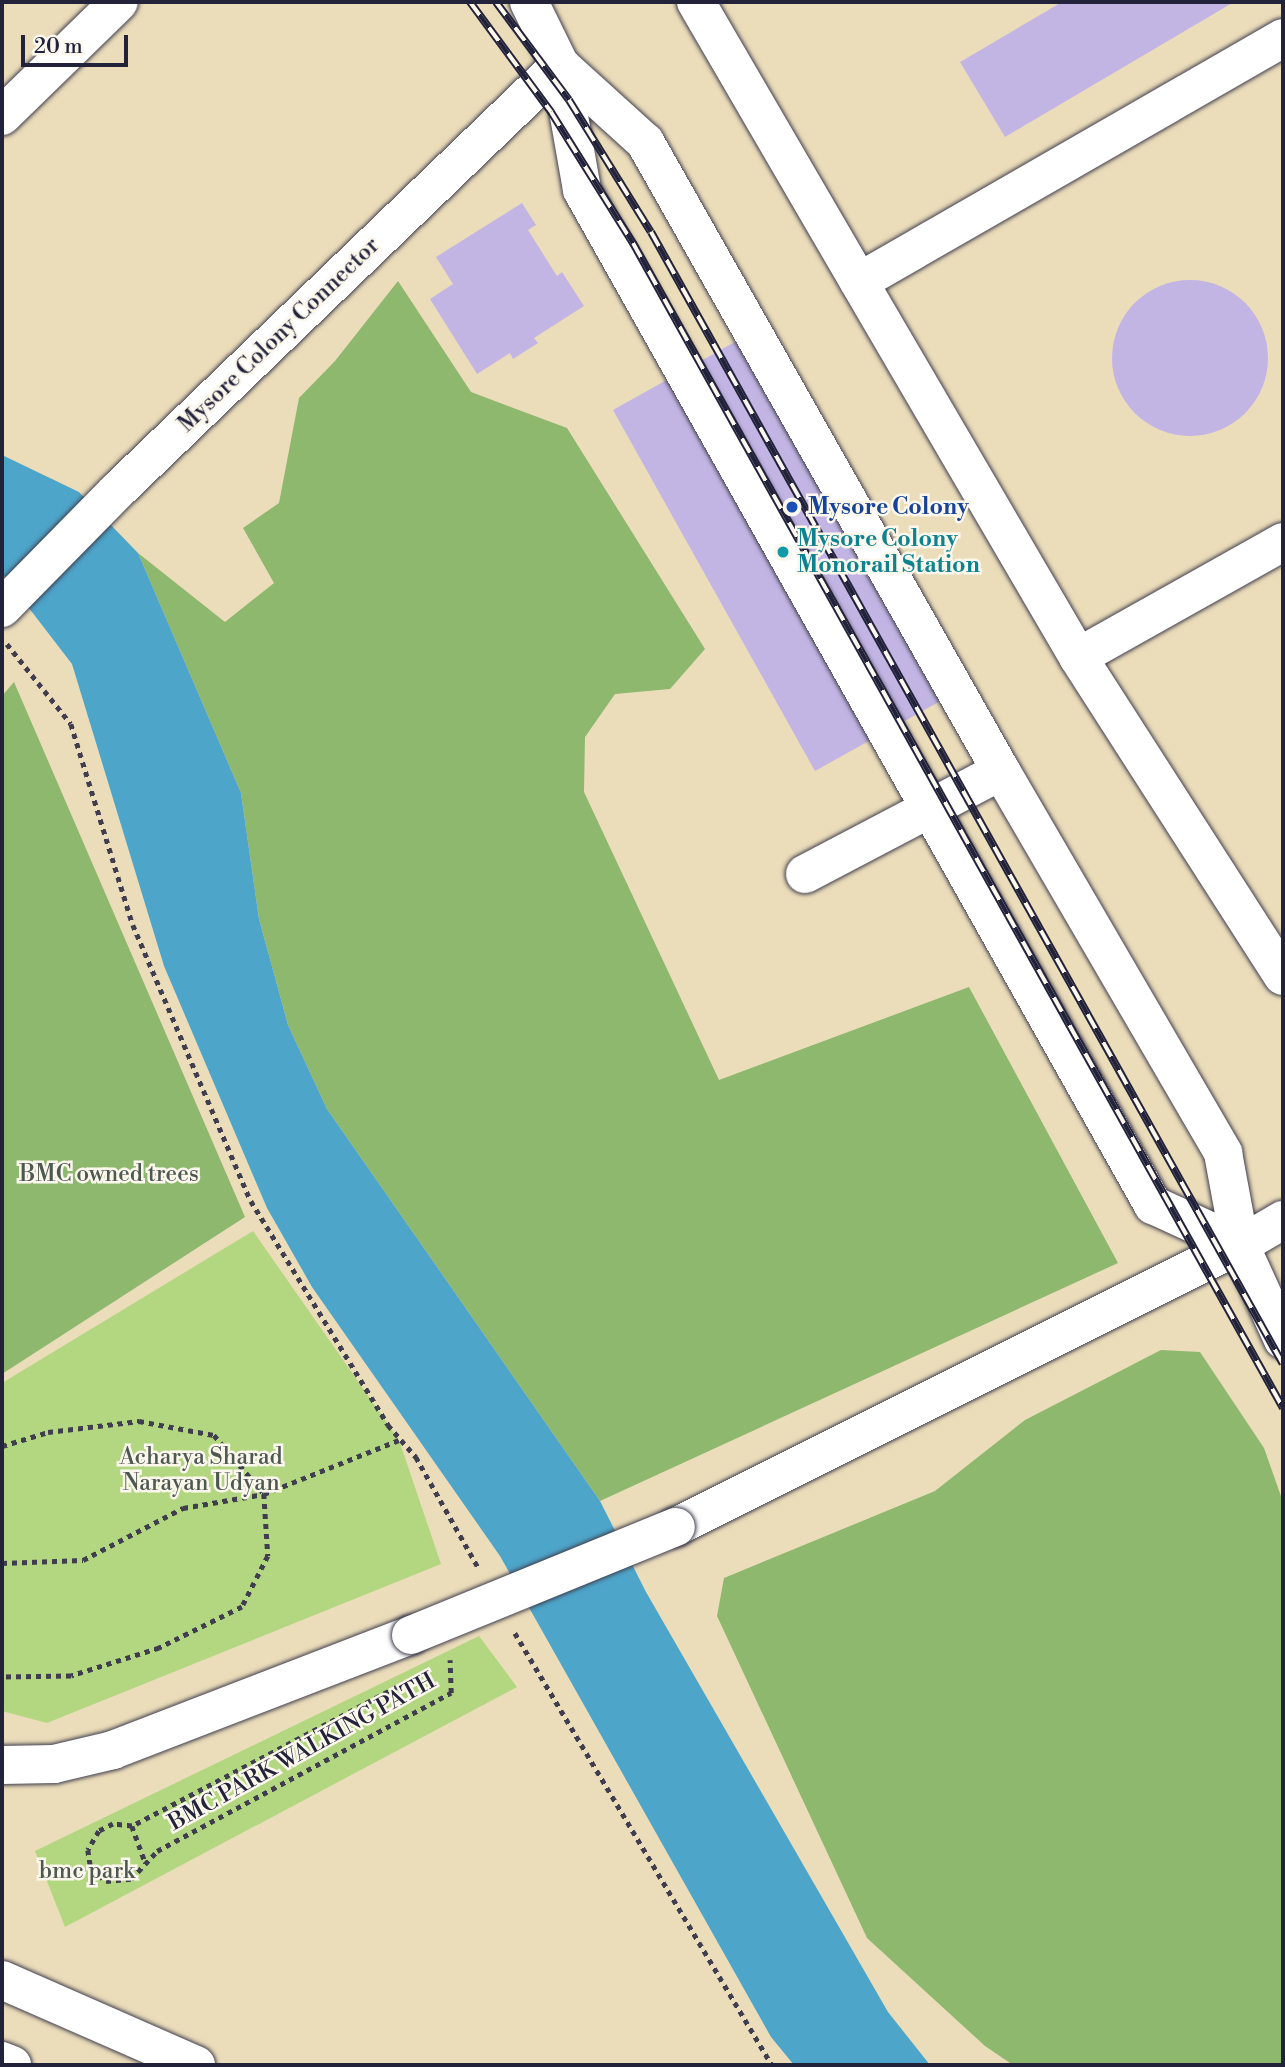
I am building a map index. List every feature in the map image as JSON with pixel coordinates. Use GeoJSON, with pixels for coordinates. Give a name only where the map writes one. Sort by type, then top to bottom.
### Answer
{"type":"FeatureCollection","features":[{"type":"Feature","properties":{"kind":"main road"},"geometry":{"type":"LineString","coordinates":[[2,116],[119,2]]}},
{"type":"Feature","properties":{"kind":"main road"},"geometry":{"type":"LineString","coordinates":[[530,2],[560,65],[582,190],[1153,1205],[1240,1245]]}},
{"type":"Feature","properties":{"kind":"main road"},"geometry":{"type":"LineString","coordinates":[[696,2],[1078,657],[1283,976]]}},
{"type":"Feature","properties":{"kind":"main road"},"geometry":{"type":"LineString","coordinates":[[859,282],[1283,38]]}},
{"type":"Feature","properties":{"kind":"main road"},"geometry":{"type":"LineString","coordinates":[[560,65],[645,142],[1001,772],[1223,1153],[1240,1245],[1283,1340]]}},
{"type":"Feature","properties":{"kind":"main road","name":"Mysore Colony Connector"},"geometry":{"type":"LineString","coordinates":[[2,608],[117,491],[560,65]]}},
{"type":"Feature","properties":{"kind":"main road"},"geometry":{"type":"LineString","coordinates":[[1078,657],[1283,542]]}},
{"type":"Feature","properties":{"kind":"main road"},"geometry":{"type":"LineString","coordinates":[[805,874],[1001,772]]}},
{"type":"Feature","properties":{"kind":"main road"},"geometry":{"type":"LineString","coordinates":[[2,1765],[54,1764],[113,1750],[411,1635],[676,1527],[1240,1245],[1283,1220]]}},
{"type":"Feature","properties":{"kind":"main road"},"geometry":{"type":"LineString","coordinates":[[2,1980],[196,2065]]}},
{"type":"Feature","properties":{"kind":"main road"},"geometry":{"type":"LineString","coordinates":[[2,2061],[12,2065]]}},
{"type":"Feature","properties":{"kind":"path"},"geometry":{"type":"LineString","coordinates":[[2,637],[71,724],[133,925],[251,1201],[399,1440],[416,1457],[481,1573]]}},
{"type":"Feature","properties":{"kind":"path"},"geometry":{"type":"LineString","coordinates":[[2,1446],[48,1432],[139,1420],[214,1434],[264,1494],[268,1556],[242,1607],[159,1648],[71,1676],[2,1677]]}},
{"type":"Feature","properties":{"kind":"path"},"geometry":{"type":"LineString","coordinates":[[2,1563],[83,1560],[183,1507],[264,1494],[399,1440]]}},
{"type":"Feature","properties":{"kind":"path"},"geometry":{"type":"LineString","coordinates":[[507,1620],[772,2065]]}},
{"type":"Feature","properties":{"kind":"path"},"geometry":{"type":"LineString","coordinates":[[501,1637],[514,1632]]}},
{"type":"Feature","properties":{"kind":"path","name":"BMC PARK WALKING PATH"},"geometry":{"type":"LineString","coordinates":[[438,1666],[463,1654]]}},
{"type":"Feature","properties":{"kind":"path","name":"BMC PARK WALKING PATH"},"geometry":{"type":"LineString","coordinates":[[426,1672],[132,1826],[113,1824],[99,1831],[88,1850],[91,1868],[106,1881],[131,1879],[157,1851],[451,1693],[450,1660]]}},
{"type":"Feature","properties":{"kind":"path","name":"BMC PARK WALKING PATH"},"geometry":{"type":"LineString","coordinates":[[132,1826],[145,1861]]}},
{"type":"Feature","properties":{"kind":"green space"},"geometry":{"type":"Polygon","coordinates":[[[398,281],[471,392],[567,428],[705,649],[670,689],[615,694],[585,737],[584,792],[719,1080],[969,987],[1118,1263],[600,1501],[327,1109],[288,1025],[259,919],[241,793],[138,553],[225,622],[274,583],[243,528],[279,503],[299,398],[335,361],[398,281]]]}},
{"type":"Feature","properties":{"kind":"green space","name":"BMC owned trees"},"geometry":{"type":"Polygon","coordinates":[[[14,682],[245,1217],[2,1374],[2,696],[14,682]]]}},
{"type":"Feature","properties":{"kind":"green space","name":"Acharya Sharad Narayan Udyan"},"geometry":{"type":"Polygon","coordinates":[[[253,1231],[399,1440],[441,1564],[47,1723],[2,1711],[2,1383],[253,1231]]]}},
{"type":"Feature","properties":{"kind":"green space"},"geometry":{"type":"Polygon","coordinates":[[[1161,1350],[1200,1352],[1264,1448],[1283,1502],[1283,2065],[1013,2065],[985,2046],[867,1938],[717,1616],[724,1578],[935,1491],[1025,1420],[1161,1350]]]}},
{"type":"Feature","properties":{"kind":"green space","name":"bmc park"},"geometry":{"type":"Polygon","coordinates":[[[479,1636],[517,1687],[65,1927],[35,1851],[479,1636]]]}},
{"type":"Feature","properties":{"kind":"water"},"geometry":{"type":"Polygon","coordinates":[[[2,455],[79,492],[138,553],[241,793],[259,919],[288,1025],[327,1109],[600,1501],[646,1592],[888,2012],[930,2065],[794,2065],[771,2037],[500,1556],[312,1287],[267,1208],[164,966],[72,664],[2,573],[2,455]]]}},
{"type":"Feature","properties":{"kind":"building"},"geometry":{"type":"Polygon","coordinates":[[[1062,2],[1234,2],[1005,137],[960,62],[1062,2]]]}},
{"type":"Feature","properties":{"kind":"building"},"geometry":{"type":"Polygon","coordinates":[[[522,203],[536,225],[528,230],[557,276],[562,272],[584,306],[534,338],[538,343],[513,359],[510,353],[477,374],[430,299],[453,284],[436,257],[522,203]]]}},
{"type":"Feature","properties":{"kind":"building"},"geometry":{"type":"Polygon","coordinates":[[[1190,280],[1220,286],[1245,303],[1262,328],[1268,358],[1262,388],[1245,413],[1220,430],[1190,436],[1160,430],[1135,413],[1118,388],[1112,358],[1118,328],[1135,303],[1160,286],[1190,280]]]}},
{"type":"Feature","properties":{"kind":"building","name":"Mysore Colony Monorail Station"},"geometry":{"type":"Polygon","coordinates":[[[751,333],[953,694],[815,771],[613,410],[751,333]]]}},
{"type":"Feature","properties":{"kind":"railway"},"geometry":{"type":"LineString","coordinates":[[470,2],[551,112],[633,243],[1283,1408]]}},
{"type":"Feature","properties":{"kind":"railway"},"geometry":{"type":"LineString","coordinates":[[496,2],[569,100],[651,232],[1283,1364]]}},
{"type":"Feature","properties":{"kind":"place","name":"Mysore Colony"},"geometry":{"type":"Point","coordinates":[792,507]}},
{"type":"Feature","properties":{"kind":"place","name":"Mysore Colony Monorail Station"},"geometry":{"type":"Point","coordinates":[783,552]}}]}
